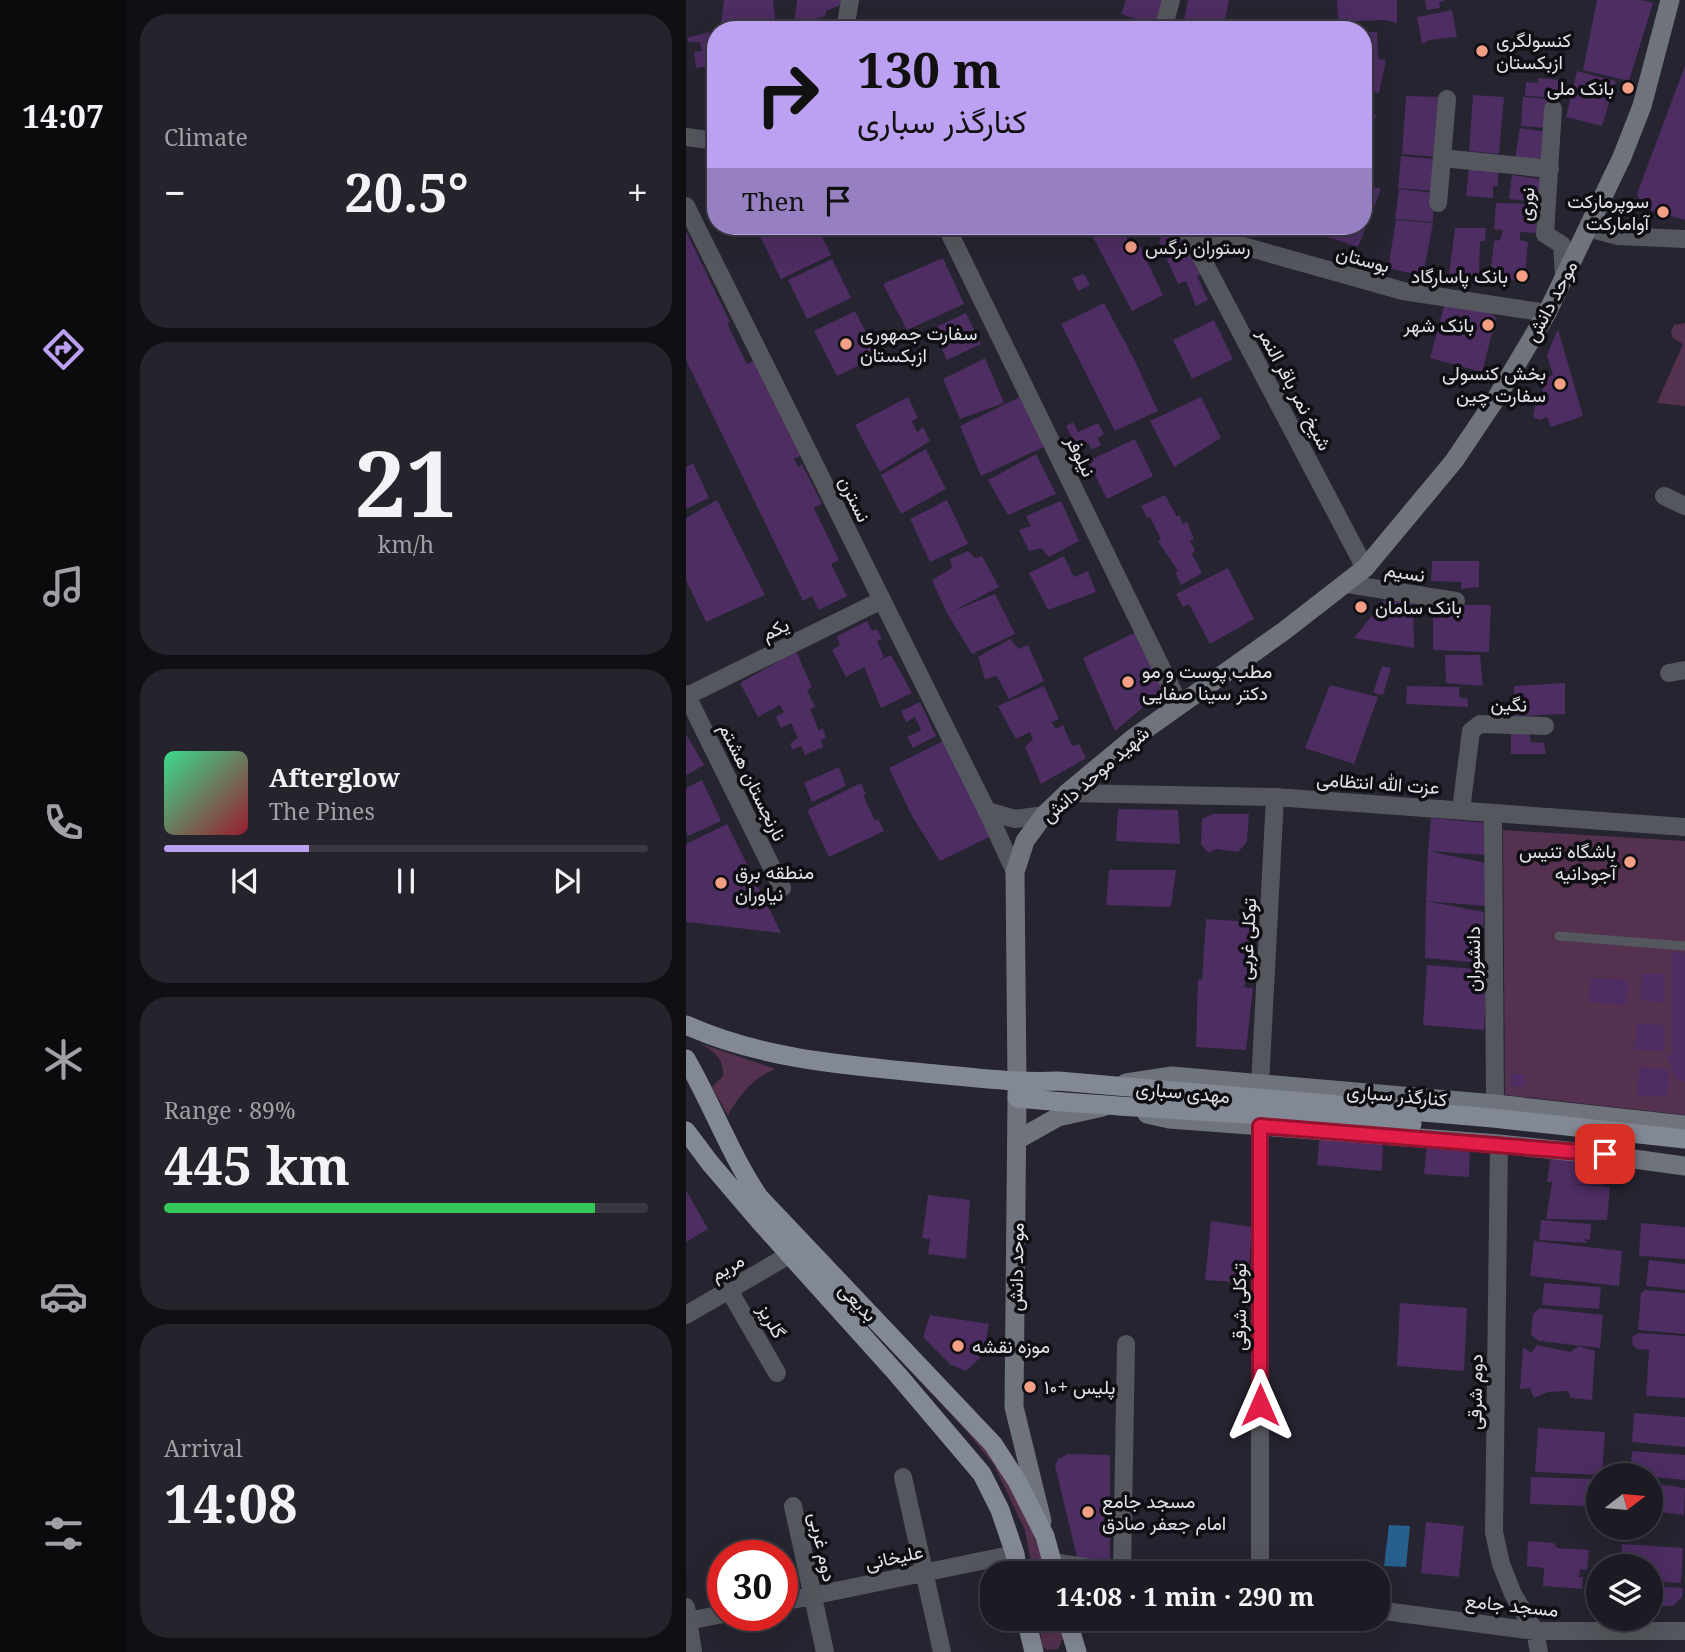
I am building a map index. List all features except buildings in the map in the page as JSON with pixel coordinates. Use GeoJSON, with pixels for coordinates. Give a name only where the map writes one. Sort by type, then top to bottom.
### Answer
{"type":"FeatureCollection","features":[{"type":"Feature","properties":{"kind":"main road","name":"موحد دانش"},"geometry":{"type":"LineString","coordinates":[[1366,568],[1461,450],[1497,397],[1547,313],[1622,157],[1642,106],[1670,0]]}},
{"type":"Feature","properties":{"kind":"main road","name":"شهید موحد دانش"},"geometry":{"type":"LineString","coordinates":[[1017,1090],[1015,872],[1025,841],[1044,815],[1067,793],[1132,739],[1366,568]]}},
{"type":"Feature","properties":{"kind":"main road","name":"مهدی سباری"},"geometry":{"type":"LineString","coordinates":[[686,1025],[752,1049],[788,1057],[1108,1106],[1490,1130],[1685,1152]]}},
{"type":"Feature","properties":{"kind":"main road","name":"بدیعی"},"geometry":{"type":"LineString","coordinates":[[686,1059],[713,1107],[735,1158],[759,1198],[993,1444],[1017,1481],[1045,1536]]}},
{"type":"Feature","properties":{"kind":"main road","name":"کنارگذر سباری"},"geometry":{"type":"LineString","coordinates":[[1109,1086],[1171,1076],[1495,1104],[1685,1125]]}},
{"type":"Feature","properties":{"kind":"main road","name":"مهدی سباری"},"geometry":{"type":"LineString","coordinates":[[1017,1090],[1058,1080],[1493,1118],[1685,1139]]}},
{"type":"Feature","properties":{"kind":"main road","name":"موحد دانش"},"geometry":{"type":"LineString","coordinates":[[1017,1090],[1014,1407],[1051,1561]]}},
{"type":"Feature","properties":{"kind":"main road"},"geometry":{"type":"LineString","coordinates":[[1017,1140],[1058,1117],[1108,1106],[1169,1119],[1499,1144],[1605,1154],[1685,1166]]}},
{"type":"Feature","properties":{"kind":"main road","name":"بدیعی"},"geometry":{"type":"LineString","coordinates":[[686,1131],[789,1255],[970,1457],[996,1502],[1015,1561]]}},
{"type":"Feature","properties":{"kind":"main road"},"geometry":{"type":"LineString","coordinates":[[1029,1631],[1034,1651]]}},
{"type":"Feature","properties":{"kind":"main road"},"geometry":{"type":"LineString","coordinates":[[1064,1652],[1068,1631]]}},
{"type":"Feature","properties":{"kind":"main road"},"geometry":{"type":"LineString","coordinates":[[1071,1631],[1077,1652]]}},
{"type":"Feature","properties":{"kind":"street"},"geometry":{"type":"LineString","coordinates":[[846,21],[850,0]]}},
{"type":"Feature","properties":{"kind":"street"},"geometry":{"type":"LineString","coordinates":[[1165,21],[1171,0]]}},
{"type":"Feature","properties":{"kind":"street"},"geometry":{"type":"LineString","coordinates":[[1438,203],[1447,99]]}},
{"type":"Feature","properties":{"kind":"street","name":"نوری"},"geometry":{"type":"LineString","coordinates":[[1553,109],[1545,233],[1562,245],[1564,276]]}},
{"type":"Feature","properties":{"kind":"street"},"geometry":{"type":"LineString","coordinates":[[686,137],[707,140]]}},
{"type":"Feature","properties":{"kind":"street","name":"نوری"},"geometry":{"type":"LineString","coordinates":[[1442,158],[1550,169]]}},
{"type":"Feature","properties":{"kind":"street","name":"نسترن"},"geometry":{"type":"LineString","coordinates":[[686,206],[1015,872]]}},
{"type":"Feature","properties":{"kind":"street"},"geometry":{"type":"LineString","coordinates":[[1588,228],[1618,236],[1685,239]]}},
{"type":"Feature","properties":{"kind":"street","name":"نیلوفر"},"geometry":{"type":"LineString","coordinates":[[950,235],[1179,704]]}},
{"type":"Feature","properties":{"kind":"street","name":"شیخ نمر باقر النمر"},"geometry":{"type":"LineString","coordinates":[[1184,235],[1366,568]]}},
{"type":"Feature","properties":{"kind":"street","name":"بوستان"},"geometry":{"type":"LineString","coordinates":[[1231,235],[1403,291],[1547,313]]}},
{"type":"Feature","properties":{"kind":"street"},"geometry":{"type":"LineString","coordinates":[[1664,496],[1685,506]]}},
{"type":"Feature","properties":{"kind":"street","name":"نسیم"},"geometry":{"type":"LineString","coordinates":[[1347,584],[1456,601]]}},
{"type":"Feature","properties":{"kind":"street","name":"یکم"},"geometry":{"type":"LineString","coordinates":[[686,695],[882,600]]}},
{"type":"Feature","properties":{"kind":"street","name":"نارنجستان هشتم"},"geometry":{"type":"LineString","coordinates":[[686,695],[782,888]]}},
{"type":"Feature","properties":{"kind":"street","name":"نگین"},"geometry":{"type":"LineString","coordinates":[[1461,810],[1471,732],[1475,727],[1480,724],[1545,726]]}},
{"type":"Feature","properties":{"kind":"street","name":"عزت الله انتظامی"},"geometry":{"type":"LineString","coordinates":[[1067,793],[1275,797],[1685,827]]}},
{"type":"Feature","properties":{"kind":"street","name":"توکلی غربی"},"geometry":{"type":"LineString","coordinates":[[1260,1084],[1275,797]]}},
{"type":"Feature","properties":{"kind":"street"},"geometry":{"type":"LineString","coordinates":[[987,811],[1015,819],[1044,815]]}},
{"type":"Feature","properties":{"kind":"street","name":"دانشوران"},"geometry":{"type":"LineString","coordinates":[[1493,813],[1495,1104]]}},
{"type":"Feature","properties":{"kind":"street","name":"توکلی شرقی"},"geometry":{"type":"LineString","coordinates":[[1259,1561],[1260,1126]]}},
{"type":"Feature","properties":{"kind":"street","name":"دوم شرقی"},"geometry":{"type":"LineString","coordinates":[[1499,1144],[1494,1532],[1501,1564],[1513,1594],[1535,1631],[1539,1652]]}},
{"type":"Feature","properties":{"kind":"street","name":"مریم"},"geometry":{"type":"LineString","coordinates":[[686,1315],[789,1255]]}},
{"type":"Feature","properties":{"kind":"street","name":"گلریز"},"geometry":{"type":"LineString","coordinates":[[730,1290],[777,1373]]}},
{"type":"Feature","properties":{"kind":"street"},"geometry":{"type":"LineString","coordinates":[[1122,1561],[1126,1344]]}},
{"type":"Feature","properties":{"kind":"street"},"geometry":{"type":"LineString","coordinates":[[903,1477],[942,1652]]}},
{"type":"Feature","properties":{"kind":"street","name":"دوم غربی"},"geometry":{"type":"LineString","coordinates":[[793,1506],[812,1596]]}},
{"type":"Feature","properties":{"kind":"street","name":"علیخانی"},"geometry":{"type":"LineString","coordinates":[[798,1599],[924,1573],[980,1568]]}},
{"type":"Feature","properties":{"kind":"street"},"geometry":{"type":"LineString","coordinates":[[812,1596],[825,1652]]}},
{"type":"Feature","properties":{"kind":"street","name":"مسجد جامع"},"geometry":{"type":"LineString","coordinates":[[1390,1612],[1535,1631],[1685,1631]]}},
{"type":"Feature","properties":{"kind":"street"},"geometry":{"type":"LineString","coordinates":[[693,1652],[687,1614],[707,1614]]}},
{"type":"Feature","properties":{"kind":"lane"},"geometry":{"type":"LineString","coordinates":[[1559,936],[1685,946]]}},
{"type":"Feature","properties":{"kind":"shaded area"},"geometry":{"type":"Polygon","coordinates":[[[1685,323],[1685,406],[1657,403],[1683,344],[1673,338],[1671,332],[1674,325],[1685,323]]]}},
{"type":"Feature","properties":{"kind":"shaded area"},"geometry":{"type":"Polygon","coordinates":[[[1503,830],[1685,841],[1685,1115],[1505,1095],[1503,830]]]}},
{"type":"Feature","properties":{"kind":"shaded area"},"geometry":{"type":"Polygon","coordinates":[[[699,1043],[776,1069],[747,1088],[728,1116],[712,1087],[723,1076],[722,1064],[713,1052],[699,1043]]]}},
{"type":"Feature","properties":{"kind":"shaded area"},"geometry":{"type":"Polygon","coordinates":[[[855,1311],[983,1438],[1033,1521],[1044,1561],[1031,1561],[1025,1530],[994,1465],[969,1434],[855,1311]]]}},
{"type":"Feature","properties":{"kind":"shaded area"},"geometry":{"type":"Polygon","coordinates":[[[1040,1631],[1061,1631],[1063,1638],[1058,1649],[1047,1650],[1042,1646],[1040,1631]]]}},
{"type":"Feature","properties":{"kind":"water"},"geometry":{"type":"Polygon","coordinates":[[[1389,1525],[1410,1526],[1406,1567],[1390,1566],[1390,1561],[1385,1561],[1389,1525]]]}},
{"type":"Feature","properties":{"kind":"place","name":"کنسولگری ازبکستان"},"geometry":{"type":"Point","coordinates":[1482,51]}},
{"type":"Feature","properties":{"kind":"place","name":"بانک ملی"},"geometry":{"type":"Point","coordinates":[1628,88]}},
{"type":"Feature","properties":{"kind":"place","name":"سوپرمارکت آوامارکت"},"geometry":{"type":"Point","coordinates":[1663,212]}},
{"type":"Feature","properties":{"kind":"place","name":"رستوران نرگس"},"geometry":{"type":"Point","coordinates":[1131,247]}},
{"type":"Feature","properties":{"kind":"place","name":"بانک پاسارگاد"},"geometry":{"type":"Point","coordinates":[1522,276]}},
{"type":"Feature","properties":{"kind":"place","name":"بانک شهر"},"geometry":{"type":"Point","coordinates":[1488,325]}},
{"type":"Feature","properties":{"kind":"place","name":"سفارت جمهوری ازبکستان"},"geometry":{"type":"Point","coordinates":[846,344]}},
{"type":"Feature","properties":{"kind":"place","name":"بخش کنسولی سفارت چین"},"geometry":{"type":"Point","coordinates":[1560,384]}},
{"type":"Feature","properties":{"kind":"place","name":"بانک سامان"},"geometry":{"type":"Point","coordinates":[1361,607]}},
{"type":"Feature","properties":{"kind":"place","name":"مطب پوست و مو دکتر سینا صفایی"},"geometry":{"type":"Point","coordinates":[1128,682]}},
{"type":"Feature","properties":{"kind":"place","name":"باشگاه تنیس آجودانیه"},"geometry":{"type":"Point","coordinates":[1630,862]}},
{"type":"Feature","properties":{"kind":"place","name":"منطقه برق نیاوران"},"geometry":{"type":"Point","coordinates":[721,883]}},
{"type":"Feature","properties":{"kind":"place","name":"موزه نقشه"},"geometry":{"type":"Point","coordinates":[958,1346]}},
{"type":"Feature","properties":{"kind":"place","name":"پلیس +۱۰"},"geometry":{"type":"Point","coordinates":[1030,1387]}},
{"type":"Feature","properties":{"kind":"place","name":"مسجد جامع امام جعفر صادق"},"geometry":{"type":"Point","coordinates":[1088,1512]}},
{"type":"Feature","properties":{"kind":"route"},"geometry":{"type":"LineString","coordinates":[[1260,1405],[1260,1126],[1605,1154]]}}]}
